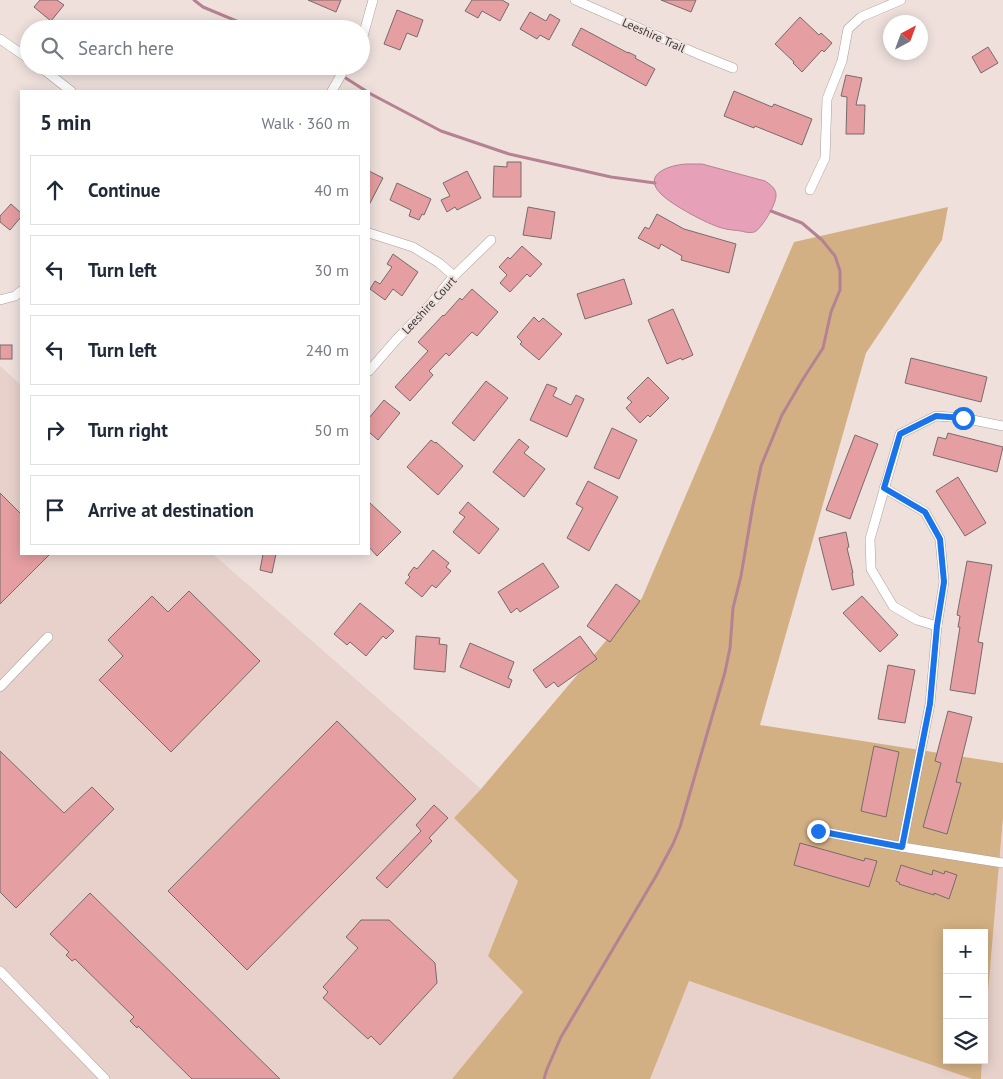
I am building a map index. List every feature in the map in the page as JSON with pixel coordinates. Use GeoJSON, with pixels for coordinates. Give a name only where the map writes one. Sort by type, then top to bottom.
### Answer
{"type":"FeatureCollection","features":[{"type":"Feature","properties":{"kind":"street"},"geometry":{"type":"LineString","coordinates":[[367,20],[373,0]]}},
{"type":"Feature","properties":{"kind":"street","name":"Leeshire Trail"},"geometry":{"type":"LineString","coordinates":[[575,0],[733,68]]}},
{"type":"Feature","properties":{"kind":"street"},"geometry":{"type":"LineString","coordinates":[[810,190],[825,158],[827,99],[842,61],[848,29],[861,18],[901,0]]}},
{"type":"Feature","properties":{"kind":"street"},"geometry":{"type":"LineString","coordinates":[[0,39],[20,53]]}},
{"type":"Feature","properties":{"kind":"street"},"geometry":{"type":"LineString","coordinates":[[51,75],[70,90]]}},
{"type":"Feature","properties":{"kind":"street"},"geometry":{"type":"LineString","coordinates":[[333,90],[341,75]]}},
{"type":"Feature","properties":{"kind":"street"},"geometry":{"type":"LineString","coordinates":[[370,232],[413,247],[439,263],[454,276]]}},
{"type":"Feature","properties":{"kind":"street","name":"Leeshire Court"},"geometry":{"type":"LineString","coordinates":[[370,370],[454,276],[491,240]]}},
{"type":"Feature","properties":{"kind":"street"},"geometry":{"type":"LineString","coordinates":[[0,300],[15,296],[20,292]]}},
{"type":"Feature","properties":{"kind":"street"},"geometry":{"type":"LineString","coordinates":[[937,626],[917,620],[893,606],[871,569],[870,539],[900,434],[936,416],[963,418],[1003,426]]}},
{"type":"Feature","properties":{"kind":"street"},"geometry":{"type":"LineString","coordinates":[[884,488],[925,512],[940,539],[944,582],[937,626],[930,704],[902,847]]}},
{"type":"Feature","properties":{"kind":"street"},"geometry":{"type":"LineString","coordinates":[[0,688],[48,638]]}},
{"type":"Feature","properties":{"kind":"street"},"geometry":{"type":"LineString","coordinates":[[818,831],[1003,863]]}},
{"type":"Feature","properties":{"kind":"street"},"geometry":{"type":"LineString","coordinates":[[0,971],[105,1079]]}},
{"type":"Feature","properties":{"kind":"shaded area"},"geometry":{"type":"Polygon","coordinates":[[[702,164],[765,181],[772,186],[776,194],[775,201],[766,220],[756,231],[751,233],[729,230],[708,223],[673,203],[661,194],[654,181],[660,172],[673,166],[702,164]]]}},
{"type":"Feature","properties":{"kind":"shaded area"},"geometry":{"type":"Polygon","coordinates":[[[948,207],[942,240],[866,353],[760,725],[1003,763],[1003,818],[988,992],[988,929],[943,929],[943,1064],[982,1064],[981,1079],[972,1079],[689,981],[650,1079],[452,1079],[523,992],[488,956],[518,881],[454,818],[481,789],[642,598],[794,242],[948,207]]]}},
{"type":"Feature","properties":{"kind":"shaded area"},"geometry":{"type":"Polygon","coordinates":[[[0,366],[20,384],[20,555],[214,555],[481,789],[454,818],[518,881],[488,956],[523,992],[452,1079],[0,1079],[0,366]]]}},
{"type":"Feature","properties":{"kind":"shaded area"},"geometry":{"type":"Polygon","coordinates":[[[1003,818],[1003,1079],[981,1079],[982,1064],[988,1064],[988,992],[1003,818]]]}},
{"type":"Feature","properties":{"kind":"shaded area"},"geometry":{"type":"Polygon","coordinates":[[[688,981],[972,1079],[650,1079],[688,981]]]}},
{"type":"Feature","properties":{"kind":"building"},"geometry":{"type":"Polygon","coordinates":[[[40,0],[57,0],[64,5],[52,20],[34,7],[40,0]]]}},
{"type":"Feature","properties":{"kind":"building"},"geometry":{"type":"Polygon","coordinates":[[[308,0],[341,0],[336,12],[308,0]]]}},
{"type":"Feature","properties":{"kind":"building"},"geometry":{"type":"Polygon","coordinates":[[[472,0],[502,0],[509,4],[500,21],[482,11],[478,18],[465,11],[472,0]]]}},
{"type":"Feature","properties":{"kind":"building"},"geometry":{"type":"Polygon","coordinates":[[[661,0],[696,0],[691,12],[661,0]]]}},
{"type":"Feature","properties":{"kind":"building"},"geometry":{"type":"Polygon","coordinates":[[[397,10],[423,20],[417,37],[407,33],[400,50],[384,44],[397,10]]]}},
{"type":"Feature","properties":{"kind":"building"},"geometry":{"type":"Polygon","coordinates":[[[530,12],[546,21],[550,14],[560,20],[549,40],[540,35],[537,39],[520,29],[530,12]]]}},
{"type":"Feature","properties":{"kind":"building"},"geometry":{"type":"Polygon","coordinates":[[[800,17],[819,35],[821,33],[832,43],[824,52],[822,50],[802,72],[775,44],[800,17]]]}},
{"type":"Feature","properties":{"kind":"building"},"geometry":{"type":"Polygon","coordinates":[[[581,28],[636,56],[635,58],[655,69],[646,86],[572,45],[581,28]]]}},
{"type":"Feature","properties":{"kind":"building"},"geometry":{"type":"Polygon","coordinates":[[[988,47],[998,63],[981,73],[972,57],[988,47]]]}},
{"type":"Feature","properties":{"kind":"building"},"geometry":{"type":"Polygon","coordinates":[[[846,75],[862,78],[856,105],[865,105],[864,134],[846,134],[847,97],[841,96],[846,75]]]}},
{"type":"Feature","properties":{"kind":"building"},"geometry":{"type":"Polygon","coordinates":[[[734,91],[772,107],[774,104],[812,119],[802,145],[724,116],[734,91]]]}},
{"type":"Feature","properties":{"kind":"building"},"geometry":{"type":"Polygon","coordinates":[[[507,162],[521,162],[521,197],[493,197],[494,166],[507,167],[507,162]]]}},
{"type":"Feature","properties":{"kind":"building"},"geometry":{"type":"Polygon","coordinates":[[[467,171],[481,198],[457,210],[455,207],[447,212],[441,200],[450,196],[443,183],[467,171]]]}},
{"type":"Feature","properties":{"kind":"building"},"geometry":{"type":"Polygon","coordinates":[[[370,172],[383,178],[370,203],[370,172]]]}},
{"type":"Feature","properties":{"kind":"building"},"geometry":{"type":"Polygon","coordinates":[[[397,183],[431,199],[424,215],[422,214],[419,220],[409,216],[411,210],[390,200],[397,183]]]}},
{"type":"Feature","properties":{"kind":"building"},"geometry":{"type":"Polygon","coordinates":[[[11,204],[20,212],[20,218],[10,230],[0,222],[0,216],[11,204]]]}},
{"type":"Feature","properties":{"kind":"building"},"geometry":{"type":"Polygon","coordinates":[[[528,207],[555,212],[551,239],[523,235],[528,207]]]}},
{"type":"Feature","properties":{"kind":"building"},"geometry":{"type":"Polygon","coordinates":[[[657,214],[684,229],[736,244],[729,273],[681,260],[682,256],[661,244],[659,249],[638,238],[645,227],[649,229],[657,214]]]}},
{"type":"Feature","properties":{"kind":"building"},"geometry":{"type":"Polygon","coordinates":[[[522,246],[542,264],[530,277],[527,274],[510,292],[500,283],[507,275],[499,267],[508,257],[510,259],[522,246]]]}},
{"type":"Feature","properties":{"kind":"building"},"geometry":{"type":"Polygon","coordinates":[[[393,254],[418,272],[402,296],[393,289],[385,300],[370,289],[375,281],[380,284],[392,267],[387,264],[393,254]]]}},
{"type":"Feature","properties":{"kind":"building"},"geometry":{"type":"Polygon","coordinates":[[[624,279],[632,304],[585,319],[577,294],[624,279]]]}},
{"type":"Feature","properties":{"kind":"building"},"geometry":{"type":"Polygon","coordinates":[[[472,289],[498,312],[477,336],[472,332],[449,356],[446,353],[429,371],[433,375],[410,401],[395,387],[428,351],[418,342],[460,298],[462,300],[472,289]]]}},
{"type":"Feature","properties":{"kind":"building"},"geometry":{"type":"Polygon","coordinates":[[[673,309],[693,355],[667,364],[648,320],[673,309]]]}},
{"type":"Feature","properties":{"kind":"building"},"geometry":{"type":"Polygon","coordinates":[[[534,317],[539,322],[543,318],[562,334],[539,360],[520,344],[522,342],[517,337],[534,317]]]}},
{"type":"Feature","properties":{"kind":"building"},"geometry":{"type":"Polygon","coordinates":[[[0,345],[12,345],[12,359],[0,359],[0,345]]]}},
{"type":"Feature","properties":{"kind":"building"},"geometry":{"type":"Polygon","coordinates":[[[911,358],[987,377],[981,402],[905,383],[911,358]]]}},
{"type":"Feature","properties":{"kind":"building"},"geometry":{"type":"Polygon","coordinates":[[[648,377],[669,398],[650,417],[648,415],[640,423],[626,408],[632,402],[627,398],[648,377]]]}},
{"type":"Feature","properties":{"kind":"building"},"geometry":{"type":"Polygon","coordinates":[[[486,381],[508,398],[474,441],[452,423],[486,381]]]}},
{"type":"Feature","properties":{"kind":"building"},"geometry":{"type":"Polygon","coordinates":[[[547,384],[557,388],[553,396],[571,405],[576,395],[584,399],[567,437],[530,420],[547,384]]]}},
{"type":"Feature","properties":{"kind":"building"},"geometry":{"type":"Polygon","coordinates":[[[384,400],[400,413],[378,440],[370,433],[370,417],[384,400]]]}},
{"type":"Feature","properties":{"kind":"building"},"geometry":{"type":"Polygon","coordinates":[[[612,428],[637,440],[619,479],[594,468],[612,428]]]}},
{"type":"Feature","properties":{"kind":"building"},"geometry":{"type":"Polygon","coordinates":[[[948,433],[1003,447],[997,472],[933,455],[938,437],[946,439],[948,433]]]}},
{"type":"Feature","properties":{"kind":"building"},"geometry":{"type":"Polygon","coordinates":[[[855,435],[878,444],[850,519],[826,510],[855,435]]]}},
{"type":"Feature","properties":{"kind":"building"},"geometry":{"type":"Polygon","coordinates":[[[519,439],[529,447],[524,453],[545,469],[524,497],[493,472],[519,439]]]}},
{"type":"Feature","properties":{"kind":"building"},"geometry":{"type":"Polygon","coordinates":[[[431,440],[436,442],[463,466],[438,495],[407,467],[431,440]]]}},
{"type":"Feature","properties":{"kind":"building"},"geometry":{"type":"Polygon","coordinates":[[[958,477],[986,523],[965,536],[936,491],[958,477]]]}},
{"type":"Feature","properties":{"kind":"building"},"geometry":{"type":"Polygon","coordinates":[[[588,481],[618,497],[589,551],[567,538],[583,508],[576,504],[588,481]]]}},
{"type":"Feature","properties":{"kind":"building"},"geometry":{"type":"Polygon","coordinates":[[[0,493],[20,513],[20,555],[49,555],[0,604],[0,493]]]}},
{"type":"Feature","properties":{"kind":"building"},"geometry":{"type":"Polygon","coordinates":[[[468,502],[499,529],[479,554],[453,532],[465,517],[459,513],[468,502]]]}},
{"type":"Feature","properties":{"kind":"building"},"geometry":{"type":"Polygon","coordinates":[[[370,503],[401,532],[377,556],[370,548],[370,503]]]}},
{"type":"Feature","properties":{"kind":"building"},"geometry":{"type":"Polygon","coordinates":[[[846,532],[854,585],[832,590],[819,538],[846,532]]]}},
{"type":"Feature","properties":{"kind":"building"},"geometry":{"type":"Polygon","coordinates":[[[433,550],[449,563],[446,567],[451,571],[436,588],[432,585],[422,597],[405,583],[414,567],[417,569],[433,550]]]}},
{"type":"Feature","properties":{"kind":"building"},"geometry":{"type":"Polygon","coordinates":[[[263,555],[276,555],[272,573],[260,570],[263,555]]]}},
{"type":"Feature","properties":{"kind":"building"},"geometry":{"type":"Polygon","coordinates":[[[967,561],[992,565],[978,642],[983,643],[975,694],[950,690],[960,627],[958,627],[960,616],[957,615],[967,561]]]}},
{"type":"Feature","properties":{"kind":"building"},"geometry":{"type":"Polygon","coordinates":[[[543,563],[559,587],[520,612],[517,608],[511,613],[498,592],[543,563]]]}},
{"type":"Feature","properties":{"kind":"building"},"geometry":{"type":"Polygon","coordinates":[[[616,584],[640,601],[610,642],[587,626],[616,584]]]}},
{"type":"Feature","properties":{"kind":"building"},"geometry":{"type":"Polygon","coordinates":[[[189,591],[260,661],[171,752],[99,680],[123,656],[108,640],[152,596],[168,612],[189,591]]]}},
{"type":"Feature","properties":{"kind":"building"},"geometry":{"type":"Polygon","coordinates":[[[862,596],[898,635],[880,652],[843,613],[862,596]]]}},
{"type":"Feature","properties":{"kind":"building"},"geometry":{"type":"Polygon","coordinates":[[[360,603],[394,631],[386,639],[383,636],[366,656],[350,642],[347,645],[334,634],[360,603]]]}},
{"type":"Feature","properties":{"kind":"building"},"geometry":{"type":"Polygon","coordinates":[[[416,636],[440,638],[439,644],[447,645],[445,672],[414,669],[416,636]]]}},
{"type":"Feature","properties":{"kind":"building"},"geometry":{"type":"Polygon","coordinates":[[[580,636],[597,659],[558,687],[554,682],[546,688],[533,670],[580,636]]]}},
{"type":"Feature","properties":{"kind":"building"},"geometry":{"type":"Polygon","coordinates":[[[470,643],[514,662],[508,678],[512,680],[509,688],[460,667],[470,643]]]}},
{"type":"Feature","properties":{"kind":"building"},"geometry":{"type":"Polygon","coordinates":[[[888,665],[915,670],[905,723],[878,719],[888,665]]]}},
{"type":"Feature","properties":{"kind":"building"},"geometry":{"type":"Polygon","coordinates":[[[948,711],[972,717],[956,782],[961,783],[947,834],[923,827],[941,763],[935,761],[948,711]]]}},
{"type":"Feature","properties":{"kind":"building"},"geometry":{"type":"Polygon","coordinates":[[[337,721],[416,799],[247,970],[168,891],[337,721]]]}},
{"type":"Feature","properties":{"kind":"building"},"geometry":{"type":"Polygon","coordinates":[[[874,746],[899,752],[886,817],[861,811],[874,746]]]}},
{"type":"Feature","properties":{"kind":"building"},"geometry":{"type":"Polygon","coordinates":[[[0,751],[64,813],[92,787],[114,809],[16,908],[0,892],[0,751]]]}},
{"type":"Feature","properties":{"kind":"building"},"geometry":{"type":"Polygon","coordinates":[[[434,805],[448,818],[429,838],[432,841],[387,888],[376,878],[421,831],[416,825],[434,805]]]}},
{"type":"Feature","properties":{"kind":"building"},"geometry":{"type":"Polygon","coordinates":[[[800,843],[864,861],[865,858],[877,861],[869,887],[794,865],[800,843]]]}},
{"type":"Feature","properties":{"kind":"building"},"geometry":{"type":"Polygon","coordinates":[[[901,865],[932,875],[933,870],[944,874],[945,871],[957,875],[949,899],[899,884],[896,881],[901,865]]]}},
{"type":"Feature","properties":{"kind":"building"},"geometry":{"type":"Polygon","coordinates":[[[90,893],[280,1079],[192,1079],[138,1026],[137,1028],[130,1021],[134,1017],[75,959],[72,961],[66,955],[69,952],[50,934],[90,893]]]}},
{"type":"Feature","properties":{"kind":"building"},"geometry":{"type":"Polygon","coordinates":[[[361,920],[389,920],[435,963],[437,983],[380,1045],[371,1036],[368,1039],[323,998],[328,992],[323,987],[358,948],[346,937],[361,920]]]}},
{"type":"Feature","properties":{"kind":"waterway"},"geometry":{"type":"LineString","coordinates":[[194,0],[203,7],[234,20]]}},
{"type":"Feature","properties":{"kind":"waterway"},"geometry":{"type":"LineString","coordinates":[[341,75],[364,90]]}},
{"type":"Feature","properties":{"kind":"waterway"},"geometry":{"type":"LineString","coordinates":[[370,94],[441,131],[509,154],[611,177],[655,183]]}},
{"type":"Feature","properties":{"kind":"waterway"},"geometry":{"type":"LineString","coordinates":[[544,1079],[561,1037],[656,876],[680,827],[725,672],[730,648],[733,608],[741,576],[761,466],[782,415],[823,348],[831,312],[840,290],[840,271],[835,256],[822,240],[802,223],[771,211]]}},
{"type":"Feature","properties":{"kind":"route"},"geometry":{"type":"LineString","coordinates":[[818,831],[902,847],[930,704],[937,626],[944,582],[940,539],[925,512],[884,488],[900,434],[936,416],[963,418]]}}]}
